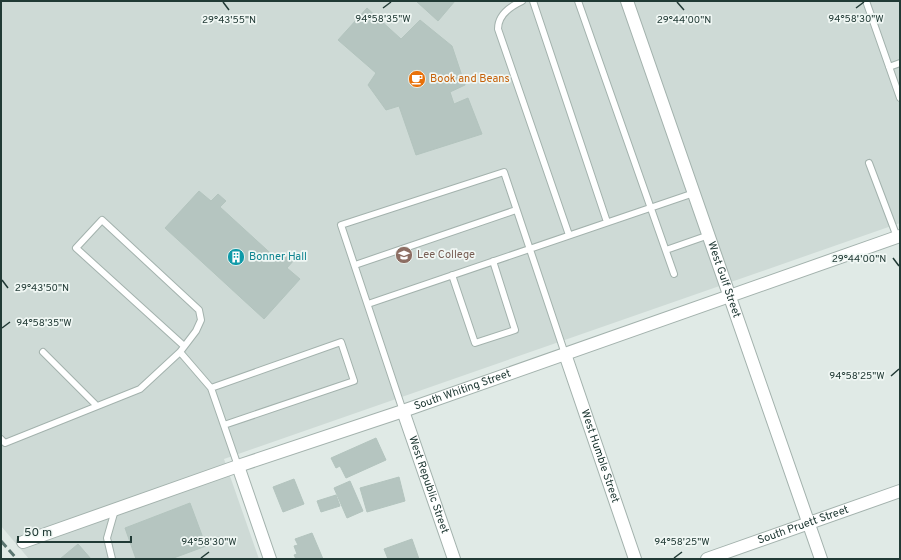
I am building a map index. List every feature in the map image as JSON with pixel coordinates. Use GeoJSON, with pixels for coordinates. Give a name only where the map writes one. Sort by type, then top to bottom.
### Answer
{"type":"FeatureCollection","features":[{"type":"Feature","properties":{"kind":"street","name":"West Gulf Street"},"geometry":{"type":"LineString","coordinates":[[627,1],[821,559]]}},
{"type":"Feature","properties":{"kind":"street","name":"South Whiting Street"},"geometry":{"type":"LineString","coordinates":[[23,542],[730,296],[899,240]]}},
{"type":"Feature","properties":{"kind":"street","name":"West Humble Street"},"geometry":{"type":"LineString","coordinates":[[565,354],[635,559]]}},
{"type":"Feature","properties":{"kind":"street","name":"West Republic Street"},"geometry":{"type":"LineString","coordinates":[[403,411],[454,559]]}},
{"type":"Feature","properties":{"kind":"street"},"geometry":{"type":"LineString","coordinates":[[238,466],[270,559]]}},
{"type":"Feature","properties":{"kind":"street","name":"South Pruett Street"},"geometry":{"type":"LineString","coordinates":[[707,559],[900,491]]}},
{"type":"Feature","properties":{"kind":"lane"},"geometry":{"type":"LineString","coordinates":[[522,1],[514,4],[504,13],[498,20],[498,29],[569,235]]}},
{"type":"Feature","properties":{"kind":"lane"},"geometry":{"type":"LineString","coordinates":[[533,1],[607,222]]}},
{"type":"Feature","properties":{"kind":"lane"},"geometry":{"type":"LineString","coordinates":[[578,1],[674,274]]}},
{"type":"Feature","properties":{"kind":"lane"},"geometry":{"type":"LineString","coordinates":[[866,1],[900,98]]}},
{"type":"Feature","properties":{"kind":"lane"},"geometry":{"type":"LineString","coordinates":[[889,67],[900,63]]}},
{"type":"Feature","properties":{"kind":"lane"},"geometry":{"type":"LineString","coordinates":[[869,164],[899,240]]}},
{"type":"Feature","properties":{"kind":"lane"},"geometry":{"type":"LineString","coordinates":[[403,411],[341,225],[504,172],[565,354]]}},
{"type":"Feature","properties":{"kind":"lane"},"geometry":{"type":"LineString","coordinates":[[368,304],[694,192]]}},
{"type":"Feature","properties":{"kind":"lane"},"geometry":{"type":"LineString","coordinates":[[355,265],[516,210]]}},
{"type":"Feature","properties":{"kind":"lane"},"geometry":{"type":"LineString","coordinates":[[1,439],[5,443],[140,390],[180,352],[196,331],[201,320],[199,310],[102,220],[76,248],[184,346]]}},
{"type":"Feature","properties":{"kind":"lane"},"geometry":{"type":"LineString","coordinates":[[666,250],[709,235]]}},
{"type":"Feature","properties":{"kind":"lane"},"geometry":{"type":"LineString","coordinates":[[452,275],[475,343],[515,330],[493,261]]}},
{"type":"Feature","properties":{"kind":"lane"},"geometry":{"type":"LineString","coordinates":[[211,388],[341,342],[354,381],[224,425]]}},
{"type":"Feature","properties":{"kind":"lane"},"geometry":{"type":"LineString","coordinates":[[43,352],[97,406]]}},
{"type":"Feature","properties":{"kind":"lane"},"geometry":{"type":"LineString","coordinates":[[180,352],[211,388],[238,466]]}},
{"type":"Feature","properties":{"kind":"lane"},"geometry":{"type":"LineString","coordinates":[[112,559],[107,538],[116,509]]}},
{"type":"Feature","properties":{"kind":"shaded area","name":"Lee College"},"geometry":{"type":"Polygon","coordinates":[[[1,1],[900,1],[900,223],[224,459],[259,559],[29,559],[1,526],[1,1]]]}},
{"type":"Feature","properties":{"kind":"building"},"geometry":{"type":"Polygon","coordinates":[[[416,1],[455,1],[438,21],[416,1]]]}},
{"type":"Feature","properties":{"kind":"building","name":"Book and Beans"},"geometry":{"type":"Polygon","coordinates":[[[367,8],[401,39],[420,20],[452,46],[465,85],[450,92],[454,104],[468,98],[482,134],[416,155],[399,106],[386,110],[368,85],[376,73],[338,40],[367,8]]]}},
{"type":"Feature","properties":{"kind":"building","name":"Bonner Hall"},"geometry":{"type":"Polygon","coordinates":[[[199,191],[211,201],[218,194],[226,201],[220,207],[279,261],[286,253],[294,260],[287,268],[300,279],[264,319],[165,228],[199,191]]]}},
{"type":"Feature","properties":{"kind":"building"},"geometry":{"type":"Polygon","coordinates":[[[376,438],[386,460],[346,478],[340,466],[336,468],[331,458],[376,438]]]}},
{"type":"Feature","properties":{"kind":"building"},"geometry":{"type":"Polygon","coordinates":[[[399,477],[405,501],[367,512],[360,488],[399,477]]]}},
{"type":"Feature","properties":{"kind":"building"},"geometry":{"type":"Polygon","coordinates":[[[294,479],[304,504],[283,512],[273,487],[294,479]]]}},
{"type":"Feature","properties":{"kind":"building"},"geometry":{"type":"Polygon","coordinates":[[[350,481],[363,511],[347,518],[334,488],[350,481]]]}},
{"type":"Feature","properties":{"kind":"building"},"geometry":{"type":"Polygon","coordinates":[[[336,495],[340,506],[321,512],[317,501],[336,495]]]}},
{"type":"Feature","properties":{"kind":"building"},"geometry":{"type":"Polygon","coordinates":[[[190,503],[206,546],[171,559],[136,559],[125,528],[190,503]]]}},
{"type":"Feature","properties":{"kind":"building"},"geometry":{"type":"Polygon","coordinates":[[[312,533],[323,559],[296,559],[294,555],[297,554],[294,546],[298,545],[295,539],[312,533]]]}},
{"type":"Feature","properties":{"kind":"building"},"geometry":{"type":"Polygon","coordinates":[[[412,539],[419,559],[388,559],[384,549],[412,539]]]}},
{"type":"Feature","properties":{"kind":"building"},"geometry":{"type":"Polygon","coordinates":[[[78,544],[91,559],[60,559],[78,544]]]}},
{"type":"Feature","properties":{"kind":"railway"},"geometry":{"type":"LineString","coordinates":[[1,541],[17,559]]}},
{"type":"Feature","properties":{"kind":"place","name":"Book and Beans"},"geometry":{"type":"Point","coordinates":[417,79]}},
{"type":"Feature","properties":{"kind":"place","name":"Lee College"},"geometry":{"type":"Point","coordinates":[404,255]}},
{"type":"Feature","properties":{"kind":"place","name":"Bonner Hall"},"geometry":{"type":"Point","coordinates":[236,257]}}]}
